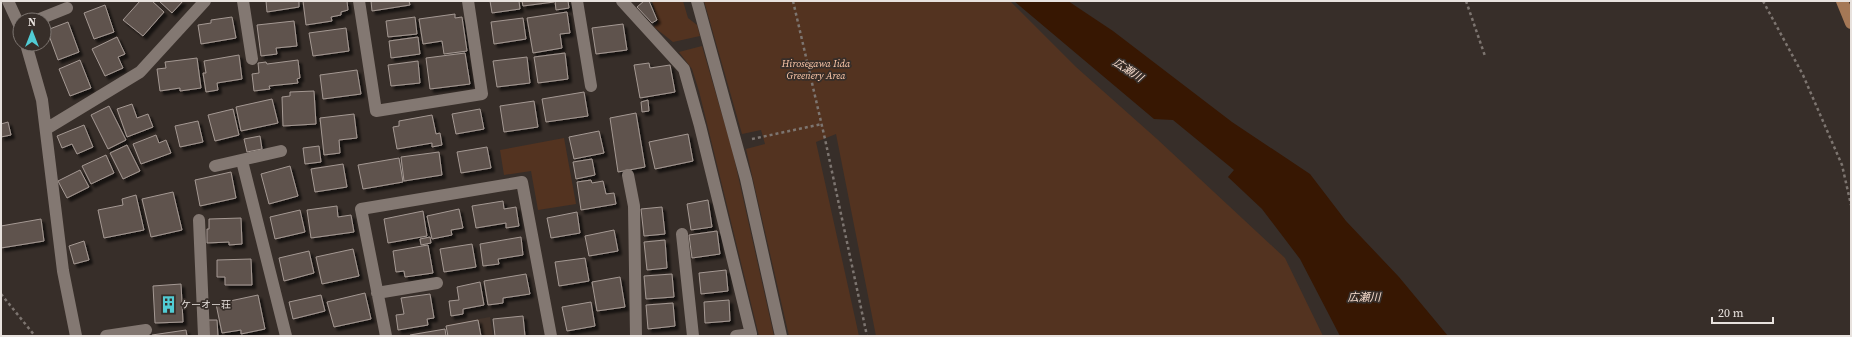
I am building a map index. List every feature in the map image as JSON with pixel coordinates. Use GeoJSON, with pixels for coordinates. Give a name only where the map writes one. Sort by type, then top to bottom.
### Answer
{"type":"FeatureCollection","features":[{"type":"Feature","properties":{"kind":"street"},"geometry":{"type":"LineString","coordinates":[[8,1],[13,12]]}},
{"type":"Feature","properties":{"kind":"street"},"geometry":{"type":"LineString","coordinates":[[46,129],[140,72],[205,1]]}},
{"type":"Feature","properties":{"kind":"street"},"geometry":{"type":"LineString","coordinates":[[243,1],[252,59]]}},
{"type":"Feature","properties":{"kind":"street"},"geometry":{"type":"LineString","coordinates":[[359,1],[376,111],[482,94],[468,1]]}},
{"type":"Feature","properties":{"kind":"street"},"geometry":{"type":"LineString","coordinates":[[577,1],[591,86]]}},
{"type":"Feature","properties":{"kind":"street"},"geometry":{"type":"LineString","coordinates":[[622,1],[684,69],[700,126],[751,335],[736,336]]}},
{"type":"Feature","properties":{"kind":"street"},"geometry":{"type":"LineString","coordinates":[[697,1],[746,179],[781,336]]}},
{"type":"Feature","properties":{"kind":"street"},"geometry":{"type":"LineString","coordinates":[[1842,1],[1851,23]]}},
{"type":"Feature","properties":{"kind":"street"},"geometry":{"type":"LineString","coordinates":[[52,14],[67,8]]}},
{"type":"Feature","properties":{"kind":"street"},"geometry":{"type":"LineString","coordinates":[[28,52],[42,100],[64,271],[76,336]]}},
{"type":"Feature","properties":{"kind":"street"},"geometry":{"type":"LineString","coordinates":[[215,166],[281,151]]}},
{"type":"Feature","properties":{"kind":"street"},"geometry":{"type":"LineString","coordinates":[[242,161],[286,336]]}},
{"type":"Feature","properties":{"kind":"street"},"geometry":{"type":"LineString","coordinates":[[628,176],[634,206],[636,336]]}},
{"type":"Feature","properties":{"kind":"street"},"geometry":{"type":"LineString","coordinates":[[386,336],[361,210],[522,182],[552,336]]}},
{"type":"Feature","properties":{"kind":"street"},"geometry":{"type":"LineString","coordinates":[[199,220],[204,336]]}},
{"type":"Feature","properties":{"kind":"street"},"geometry":{"type":"LineString","coordinates":[[682,234],[693,336]]}},
{"type":"Feature","properties":{"kind":"street"},"geometry":{"type":"LineString","coordinates":[[377,293],[437,282]]}},
{"type":"Feature","properties":{"kind":"street"},"geometry":{"type":"LineString","coordinates":[[106,336],[146,330]]}},
{"type":"Feature","properties":{"kind":"path"},"geometry":{"type":"LineString","coordinates":[[793,1],[822,124],[867,336]]}},
{"type":"Feature","properties":{"kind":"path"},"geometry":{"type":"LineString","coordinates":[[1466,1],[1485,56]]}},
{"type":"Feature","properties":{"kind":"path"},"geometry":{"type":"LineString","coordinates":[[1763,1],[1803,76],[1842,165],[1851,205]]}},
{"type":"Feature","properties":{"kind":"path"},"geometry":{"type":"LineString","coordinates":[[763,136],[822,124]]}},
{"type":"Feature","properties":{"kind":"path"},"geometry":{"type":"LineString","coordinates":[[1,294],[35,336]]}},
{"type":"Feature","properties":{"kind":"shaded area"},"geometry":{"type":"Polygon","coordinates":[[[490,317],[493,336],[448,336],[446,325],[490,317]]]}},
{"type":"Feature","properties":{"kind":"green space"},"geometry":{"type":"Polygon","coordinates":[[[652,1],[683,1],[688,18],[697,25],[700,36],[673,42],[654,27],[658,22],[652,1]]]}},
{"type":"Feature","properties":{"kind":"green space","name":"Hirosegawa Iida Greenery Area"},"geometry":{"type":"Polygon","coordinates":[[[704,1],[1010,1],[1076,67],[1157,139],[1285,258],[1323,336],[876,336],[836,134],[816,142],[859,336],[789,336],[746,149],[765,144],[761,130],[742,134],[704,1]]]}},
{"type":"Feature","properties":{"kind":"green space"},"geometry":{"type":"Polygon","coordinates":[[[702,46],[732,149],[774,336],[759,336],[699,91],[692,69],[679,52],[702,46]]]}},
{"type":"Feature","properties":{"kind":"green space"},"geometry":{"type":"Polygon","coordinates":[[[564,138],[576,204],[538,210],[531,171],[504,175],[500,150],[564,138]]]}},
{"type":"Feature","properties":{"kind":"water","name":"広瀬川"},"geometry":{"type":"Polygon","coordinates":[[[1014,1],[1068,1],[1113,31],[1232,122],[1310,174],[1346,221],[1399,277],[1448,336],[1340,336],[1300,259],[1262,209],[1228,177],[1234,170],[1173,120],[1154,119],[1014,1]]]}},
{"type":"Feature","properties":{"kind":"building"},"geometry":{"type":"Polygon","coordinates":[[[140,1],[152,1],[164,12],[143,36],[123,20],[140,1]]]}},
{"type":"Feature","properties":{"kind":"building"},"geometry":{"type":"Polygon","coordinates":[[[159,1],[183,1],[172,13],[159,1]]]}},
{"type":"Feature","properties":{"kind":"building"},"geometry":{"type":"Polygon","coordinates":[[[266,1],[299,1],[299,7],[267,12],[266,1]]]}},
{"type":"Feature","properties":{"kind":"building"},"geometry":{"type":"Polygon","coordinates":[[[303,1],[347,1],[348,10],[341,12],[341,15],[331,17],[332,21],[306,25],[303,1]]]}},
{"type":"Feature","properties":{"kind":"building"},"geometry":{"type":"Polygon","coordinates":[[[371,1],[409,1],[410,5],[372,11],[371,1]]]}},
{"type":"Feature","properties":{"kind":"building"},"geometry":{"type":"Polygon","coordinates":[[[490,1],[519,1],[520,9],[492,13],[490,1]]]}},
{"type":"Feature","properties":{"kind":"building"},"geometry":{"type":"Polygon","coordinates":[[[522,1],[554,1],[554,2],[523,6],[522,1]]]}},
{"type":"Feature","properties":{"kind":"building"},"geometry":{"type":"Polygon","coordinates":[[[555,1],[568,1],[569,8],[556,10],[555,1]]]}},
{"type":"Feature","properties":{"kind":"building"},"geometry":{"type":"Polygon","coordinates":[[[644,1],[649,1],[657,20],[652,23],[637,7],[644,1]]]}},
{"type":"Feature","properties":{"kind":"building"},"geometry":{"type":"Polygon","coordinates":[[[105,5],[114,32],[94,39],[84,13],[105,5]]]}},
{"type":"Feature","properties":{"kind":"building"},"geometry":{"type":"Polygon","coordinates":[[[567,12],[570,33],[560,34],[562,48],[533,53],[527,18],[567,12]]]}},
{"type":"Feature","properties":{"kind":"building"},"geometry":{"type":"Polygon","coordinates":[[[455,14],[455,18],[462,17],[467,51],[444,54],[442,41],[423,44],[419,19],[455,14]]]}},
{"type":"Feature","properties":{"kind":"building"},"geometry":{"type":"Polygon","coordinates":[[[232,17],[236,38],[201,44],[198,25],[211,23],[211,20],[232,17]]]}},
{"type":"Feature","properties":{"kind":"building"},"geometry":{"type":"Polygon","coordinates":[[[415,17],[417,34],[388,37],[386,21],[415,17]]]}},
{"type":"Feature","properties":{"kind":"building"},"geometry":{"type":"Polygon","coordinates":[[[523,18],[526,39],[494,44],[491,22],[523,18]]]}},
{"type":"Feature","properties":{"kind":"building"},"geometry":{"type":"Polygon","coordinates":[[[294,21],[297,46],[276,48],[277,54],[261,56],[257,25],[294,21]]]}},
{"type":"Feature","properties":{"kind":"building"},"geometry":{"type":"Polygon","coordinates":[[[68,22],[79,52],[58,60],[52,44],[52,28],[68,22]]]}},
{"type":"Feature","properties":{"kind":"building"},"geometry":{"type":"Polygon","coordinates":[[[623,24],[627,50],[596,54],[592,28],[623,24]]]}},
{"type":"Feature","properties":{"kind":"building"},"geometry":{"type":"Polygon","coordinates":[[[346,28],[349,51],[313,56],[309,33],[346,28]]]}},
{"type":"Feature","properties":{"kind":"building"},"geometry":{"type":"Polygon","coordinates":[[[117,37],[125,54],[118,57],[123,68],[105,76],[92,49],[117,37]]]}},
{"type":"Feature","properties":{"kind":"building"},"geometry":{"type":"Polygon","coordinates":[[[418,37],[420,54],[391,58],[389,41],[418,37]]]}},
{"type":"Feature","properties":{"kind":"building"},"geometry":{"type":"Polygon","coordinates":[[[465,53],[470,84],[430,89],[426,58],[465,53]]]}},
{"type":"Feature","properties":{"kind":"building"},"geometry":{"type":"Polygon","coordinates":[[[565,53],[568,79],[538,83],[534,57],[565,53]]]}},
{"type":"Feature","properties":{"kind":"building"},"geometry":{"type":"Polygon","coordinates":[[[239,55],[242,79],[217,83],[218,90],[206,92],[203,73],[206,73],[204,61],[239,55]]]}},
{"type":"Feature","properties":{"kind":"building"},"geometry":{"type":"Polygon","coordinates":[[[527,57],[530,83],[497,87],[493,61],[527,57]]]}},
{"type":"Feature","properties":{"kind":"building"},"geometry":{"type":"Polygon","coordinates":[[[197,58],[201,88],[180,91],[180,88],[160,91],[157,69],[166,68],[165,62],[197,58]]]}},
{"type":"Feature","properties":{"kind":"building"},"geometry":{"type":"Polygon","coordinates":[[[80,60],[91,88],[70,96],[59,69],[80,60]]]}},
{"type":"Feature","properties":{"kind":"building"},"geometry":{"type":"Polygon","coordinates":[[[298,60],[300,78],[297,79],[298,83],[269,86],[270,89],[254,91],[252,74],[259,73],[258,63],[266,62],[267,64],[298,60]]]}},
{"type":"Feature","properties":{"kind":"building"},"geometry":{"type":"Polygon","coordinates":[[[418,61],[420,83],[391,86],[388,65],[418,61]]]}},
{"type":"Feature","properties":{"kind":"building"},"geometry":{"type":"Polygon","coordinates":[[[649,63],[650,68],[670,65],[675,92],[640,98],[634,65],[649,63]]]}},
{"type":"Feature","properties":{"kind":"building"},"geometry":{"type":"Polygon","coordinates":[[[357,70],[361,94],[323,99],[320,75],[357,70]]]}},
{"type":"Feature","properties":{"kind":"building"},"geometry":{"type":"Polygon","coordinates":[[[314,91],[316,124],[283,126],[282,97],[290,96],[290,92],[314,91]]]}},
{"type":"Feature","properties":{"kind":"building"},"geometry":{"type":"Polygon","coordinates":[[[584,92],[588,116],[546,122],[542,99],[584,92]]]}},
{"type":"Feature","properties":{"kind":"building"},"geometry":{"type":"Polygon","coordinates":[[[272,99],[278,123],[241,131],[236,107],[272,99]]]}},
{"type":"Feature","properties":{"kind":"building"},"geometry":{"type":"Polygon","coordinates":[[[648,100],[649,111],[642,112],[641,102],[648,100]]]}},
{"type":"Feature","properties":{"kind":"building"},"geometry":{"type":"Polygon","coordinates":[[[534,101],[538,127],[504,132],[500,106],[534,101]]]}},
{"type":"Feature","properties":{"kind":"building"},"geometry":{"type":"Polygon","coordinates":[[[132,104],[137,118],[148,114],[153,127],[127,137],[117,109],[132,104]]]}},
{"type":"Feature","properties":{"kind":"building"},"geometry":{"type":"Polygon","coordinates":[[[109,106],[126,140],[108,149],[91,115],[109,106]]]}},
{"type":"Feature","properties":{"kind":"building"},"geometry":{"type":"Polygon","coordinates":[[[233,109],[239,135],[215,141],[208,115],[233,109]]]}},
{"type":"Feature","properties":{"kind":"building"},"geometry":{"type":"Polygon","coordinates":[[[480,109],[484,129],[456,134],[452,114],[480,109]]]}},
{"type":"Feature","properties":{"kind":"building"},"geometry":{"type":"Polygon","coordinates":[[[636,113],[645,167],[618,172],[610,118],[636,113]]]}},
{"type":"Feature","properties":{"kind":"building"},"geometry":{"type":"Polygon","coordinates":[[[354,114],[357,138],[339,140],[340,153],[324,155],[320,118],[354,114]]]}},
{"type":"Feature","properties":{"kind":"building"},"geometry":{"type":"Polygon","coordinates":[[[432,115],[436,134],[440,133],[442,145],[432,147],[432,143],[397,149],[393,127],[399,126],[399,121],[432,115]]]}},
{"type":"Feature","properties":{"kind":"building"},"geometry":{"type":"Polygon","coordinates":[[[198,121],[203,142],[180,147],[175,126],[198,121]]]}},
{"type":"Feature","properties":{"kind":"building"},"geometry":{"type":"Polygon","coordinates":[[[8,122],[11,135],[1,137],[1,124],[8,122]]]}},
{"type":"Feature","properties":{"kind":"building"},"geometry":{"type":"Polygon","coordinates":[[[84,125],[93,147],[77,154],[72,144],[62,148],[57,136],[84,125]]]}},
{"type":"Feature","properties":{"kind":"building"},"geometry":{"type":"Polygon","coordinates":[[[599,131],[604,153],[574,159],[569,137],[599,131]]]}},
{"type":"Feature","properties":{"kind":"building"},"geometry":{"type":"Polygon","coordinates":[[[688,134],[693,161],[655,169],[649,142],[688,134]]]}},
{"type":"Feature","properties":{"kind":"building"},"geometry":{"type":"Polygon","coordinates":[[[156,135],[159,143],[166,140],[171,153],[141,164],[133,144],[156,135]]]}},
{"type":"Feature","properties":{"kind":"building"},"geometry":{"type":"Polygon","coordinates":[[[260,136],[262,149],[247,152],[244,139],[260,136]]]}},
{"type":"Feature","properties":{"kind":"building"},"geometry":{"type":"Polygon","coordinates":[[[127,145],[140,171],[123,179],[110,153],[127,145]]]}},
{"type":"Feature","properties":{"kind":"building"},"geometry":{"type":"Polygon","coordinates":[[[319,146],[321,162],[305,164],[303,148],[319,146]]]}},
{"type":"Feature","properties":{"kind":"building"},"geometry":{"type":"Polygon","coordinates":[[[487,147],[491,168],[461,173],[457,152],[487,147]]]}},
{"type":"Feature","properties":{"kind":"building"},"geometry":{"type":"Polygon","coordinates":[[[439,152],[442,175],[404,181],[401,157],[439,152]]]}},
{"type":"Feature","properties":{"kind":"building"},"geometry":{"type":"Polygon","coordinates":[[[106,155],[114,173],[91,184],[82,166],[106,155]]]}},
{"type":"Feature","properties":{"kind":"building"},"geometry":{"type":"Polygon","coordinates":[[[399,158],[403,182],[363,189],[358,165],[399,158]]]}},
{"type":"Feature","properties":{"kind":"building"},"geometry":{"type":"Polygon","coordinates":[[[592,159],[595,175],[576,179],[573,162],[592,159]]]}},
{"type":"Feature","properties":{"kind":"building"},"geometry":{"type":"Polygon","coordinates":[[[343,164],[347,187],[315,192],[311,169],[343,164]]]}},
{"type":"Feature","properties":{"kind":"building"},"geometry":{"type":"Polygon","coordinates":[[[290,166],[298,196],[269,204],[261,174],[290,166]]]}},
{"type":"Feature","properties":{"kind":"building"},"geometry":{"type":"Polygon","coordinates":[[[80,170],[89,187],[67,198],[58,181],[80,170]]]}},
{"type":"Feature","properties":{"kind":"building"},"geometry":{"type":"Polygon","coordinates":[[[231,172],[236,198],[200,206],[195,180],[231,172]]]}},
{"type":"Feature","properties":{"kind":"building"},"geometry":{"type":"Polygon","coordinates":[[[591,180],[592,183],[603,181],[606,194],[614,193],[616,204],[581,210],[577,182],[591,180]]]}},
{"type":"Feature","properties":{"kind":"building"},"geometry":{"type":"Polygon","coordinates":[[[173,192],[182,230],[151,237],[142,199],[173,192]]]}},
{"type":"Feature","properties":{"kind":"building"},"geometry":{"type":"Polygon","coordinates":[[[136,195],[144,230],[104,238],[98,210],[123,205],[122,199],[136,195]]]}},
{"type":"Feature","properties":{"kind":"building"},"geometry":{"type":"Polygon","coordinates":[[[708,200],[712,227],[691,230],[687,204],[708,200]]]}},
{"type":"Feature","properties":{"kind":"building"},"geometry":{"type":"Polygon","coordinates":[[[503,201],[504,209],[516,207],[519,226],[506,228],[506,223],[476,228],[472,206],[503,201]]]}},
{"type":"Feature","properties":{"kind":"building"},"geometry":{"type":"Polygon","coordinates":[[[337,206],[338,217],[351,215],[354,232],[311,238],[307,210],[337,206]]]}},
{"type":"Feature","properties":{"kind":"building"},"geometry":{"type":"Polygon","coordinates":[[[662,207],[665,234],[644,236],[641,209],[662,207]]]}},
{"type":"Feature","properties":{"kind":"building"},"geometry":{"type":"Polygon","coordinates":[[[459,209],[463,228],[451,230],[452,235],[432,239],[427,216],[459,209]]]}},
{"type":"Feature","properties":{"kind":"building"},"geometry":{"type":"Polygon","coordinates":[[[300,210],[305,232],[275,239],[270,217],[300,210]]]}},
{"type":"Feature","properties":{"kind":"building"},"geometry":{"type":"Polygon","coordinates":[[[423,211],[427,236],[388,243],[384,219],[423,211]]]}},
{"type":"Feature","properties":{"kind":"building"},"geometry":{"type":"Polygon","coordinates":[[[577,212],[580,233],[551,238],[547,218],[577,212]]]}},
{"type":"Feature","properties":{"kind":"building"},"geometry":{"type":"Polygon","coordinates":[[[241,218],[242,244],[229,245],[229,242],[207,243],[209,219],[241,218]]]}},
{"type":"Feature","properties":{"kind":"building"},"geometry":{"type":"Polygon","coordinates":[[[41,219],[44,241],[1,248],[1,226],[41,219]]]}},
{"type":"Feature","properties":{"kind":"building"},"geometry":{"type":"Polygon","coordinates":[[[614,230],[618,251],[589,256],[585,236],[614,230]]]}},
{"type":"Feature","properties":{"kind":"building"},"geometry":{"type":"Polygon","coordinates":[[[717,231],[720,254],[692,258],[689,235],[717,231]]]}},
{"type":"Feature","properties":{"kind":"building"},"geometry":{"type":"Polygon","coordinates":[[[430,237],[431,243],[421,245],[420,239],[430,237]]]}},
{"type":"Feature","properties":{"kind":"building"},"geometry":{"type":"Polygon","coordinates":[[[521,237],[523,255],[498,259],[499,264],[483,266],[480,244],[521,237]]]}},
{"type":"Feature","properties":{"kind":"building"},"geometry":{"type":"Polygon","coordinates":[[[665,240],[667,268],[647,270],[644,242],[665,240]]]}},
{"type":"Feature","properties":{"kind":"building"},"geometry":{"type":"Polygon","coordinates":[[[84,241],[89,260],[74,264],[69,246],[84,241]]]}},
{"type":"Feature","properties":{"kind":"building"},"geometry":{"type":"Polygon","coordinates":[[[472,244],[476,267],[444,272],[440,249],[472,244]]]}},
{"type":"Feature","properties":{"kind":"building"},"geometry":{"type":"Polygon","coordinates":[[[428,245],[433,273],[405,277],[404,271],[396,272],[393,251],[428,245]]]}},
{"type":"Feature","properties":{"kind":"building"},"geometry":{"type":"Polygon","coordinates":[[[353,249],[359,276],[322,284],[316,257],[353,249]]]}},
{"type":"Feature","properties":{"kind":"building"},"geometry":{"type":"Polygon","coordinates":[[[309,251],[314,273],[284,281],[279,258],[309,251]]]}},
{"type":"Feature","properties":{"kind":"building"},"geometry":{"type":"Polygon","coordinates":[[[585,258],[589,281],[559,286],[555,262],[585,258]]]}},
{"type":"Feature","properties":{"kind":"building"},"geometry":{"type":"Polygon","coordinates":[[[251,259],[252,285],[225,285],[225,277],[217,277],[217,260],[251,259]]]}},
{"type":"Feature","properties":{"kind":"building"},"geometry":{"type":"Polygon","coordinates":[[[726,270],[728,291],[701,294],[699,273],[726,270]]]}},
{"type":"Feature","properties":{"kind":"building"},"geometry":{"type":"Polygon","coordinates":[[[526,274],[530,294],[503,298],[503,303],[488,305],[484,281],[526,274]]]}},
{"type":"Feature","properties":{"kind":"building"},"geometry":{"type":"Polygon","coordinates":[[[672,274],[674,297],[646,299],[644,276],[672,274]]]}},
{"type":"Feature","properties":{"kind":"building"},"geometry":{"type":"Polygon","coordinates":[[[620,277],[625,307],[597,311],[592,282],[620,277]]]}},
{"type":"Feature","properties":{"kind":"building"},"geometry":{"type":"Polygon","coordinates":[[[480,282],[484,305],[463,309],[463,314],[451,316],[449,301],[459,300],[457,287],[480,282]]]}},
{"type":"Feature","properties":{"kind":"building","name":"ケーオー荘"},"geometry":{"type":"Polygon","coordinates":[[[181,284],[183,322],[155,323],[153,286],[181,284]]]}},
{"type":"Feature","properties":{"kind":"building"},"geometry":{"type":"Polygon","coordinates":[[[365,293],[371,319],[334,327],[327,302],[365,293]]]}},
{"type":"Feature","properties":{"kind":"building"},"geometry":{"type":"Polygon","coordinates":[[[430,294],[434,318],[427,319],[428,325],[398,330],[396,315],[404,314],[401,298],[430,294]]]}},
{"type":"Feature","properties":{"kind":"building"},"geometry":{"type":"Polygon","coordinates":[[[258,295],[265,329],[241,334],[241,330],[222,333],[216,304],[258,295]]]}},
{"type":"Feature","properties":{"kind":"building"},"geometry":{"type":"Polygon","coordinates":[[[321,295],[325,311],[293,319],[289,302],[321,295]]]}},
{"type":"Feature","properties":{"kind":"building"},"geometry":{"type":"Polygon","coordinates":[[[729,300],[730,321],[705,323],[704,302],[729,300]]]}},
{"type":"Feature","properties":{"kind":"building"},"geometry":{"type":"Polygon","coordinates":[[[591,302],[595,326],[567,331],[562,307],[591,302]]]}},
{"type":"Feature","properties":{"kind":"building"},"geometry":{"type":"Polygon","coordinates":[[[673,303],[675,326],[648,329],[646,305],[673,303]]]}},
{"type":"Feature","properties":{"kind":"building"},"geometry":{"type":"Polygon","coordinates":[[[523,316],[525,336],[495,336],[493,319],[523,316]]]}},
{"type":"Feature","properties":{"kind":"building"},"geometry":{"type":"Polygon","coordinates":[[[208,320],[217,320],[218,336],[208,336],[208,320]]]}},
{"type":"Feature","properties":{"kind":"building"},"geometry":{"type":"Polygon","coordinates":[[[478,320],[481,336],[448,336],[446,326],[478,320]]]}},
{"type":"Feature","properties":{"kind":"building"},"geometry":{"type":"Polygon","coordinates":[[[445,329],[446,336],[410,336],[410,335],[445,329]]]}},
{"type":"Feature","properties":{"kind":"building"},"geometry":{"type":"Polygon","coordinates":[[[186,330],[187,336],[152,336],[152,335],[186,330]]]}},
{"type":"Feature","properties":{"kind":"place","name":"ケーオー荘"},"geometry":{"type":"Point","coordinates":[168,304]}}]}
